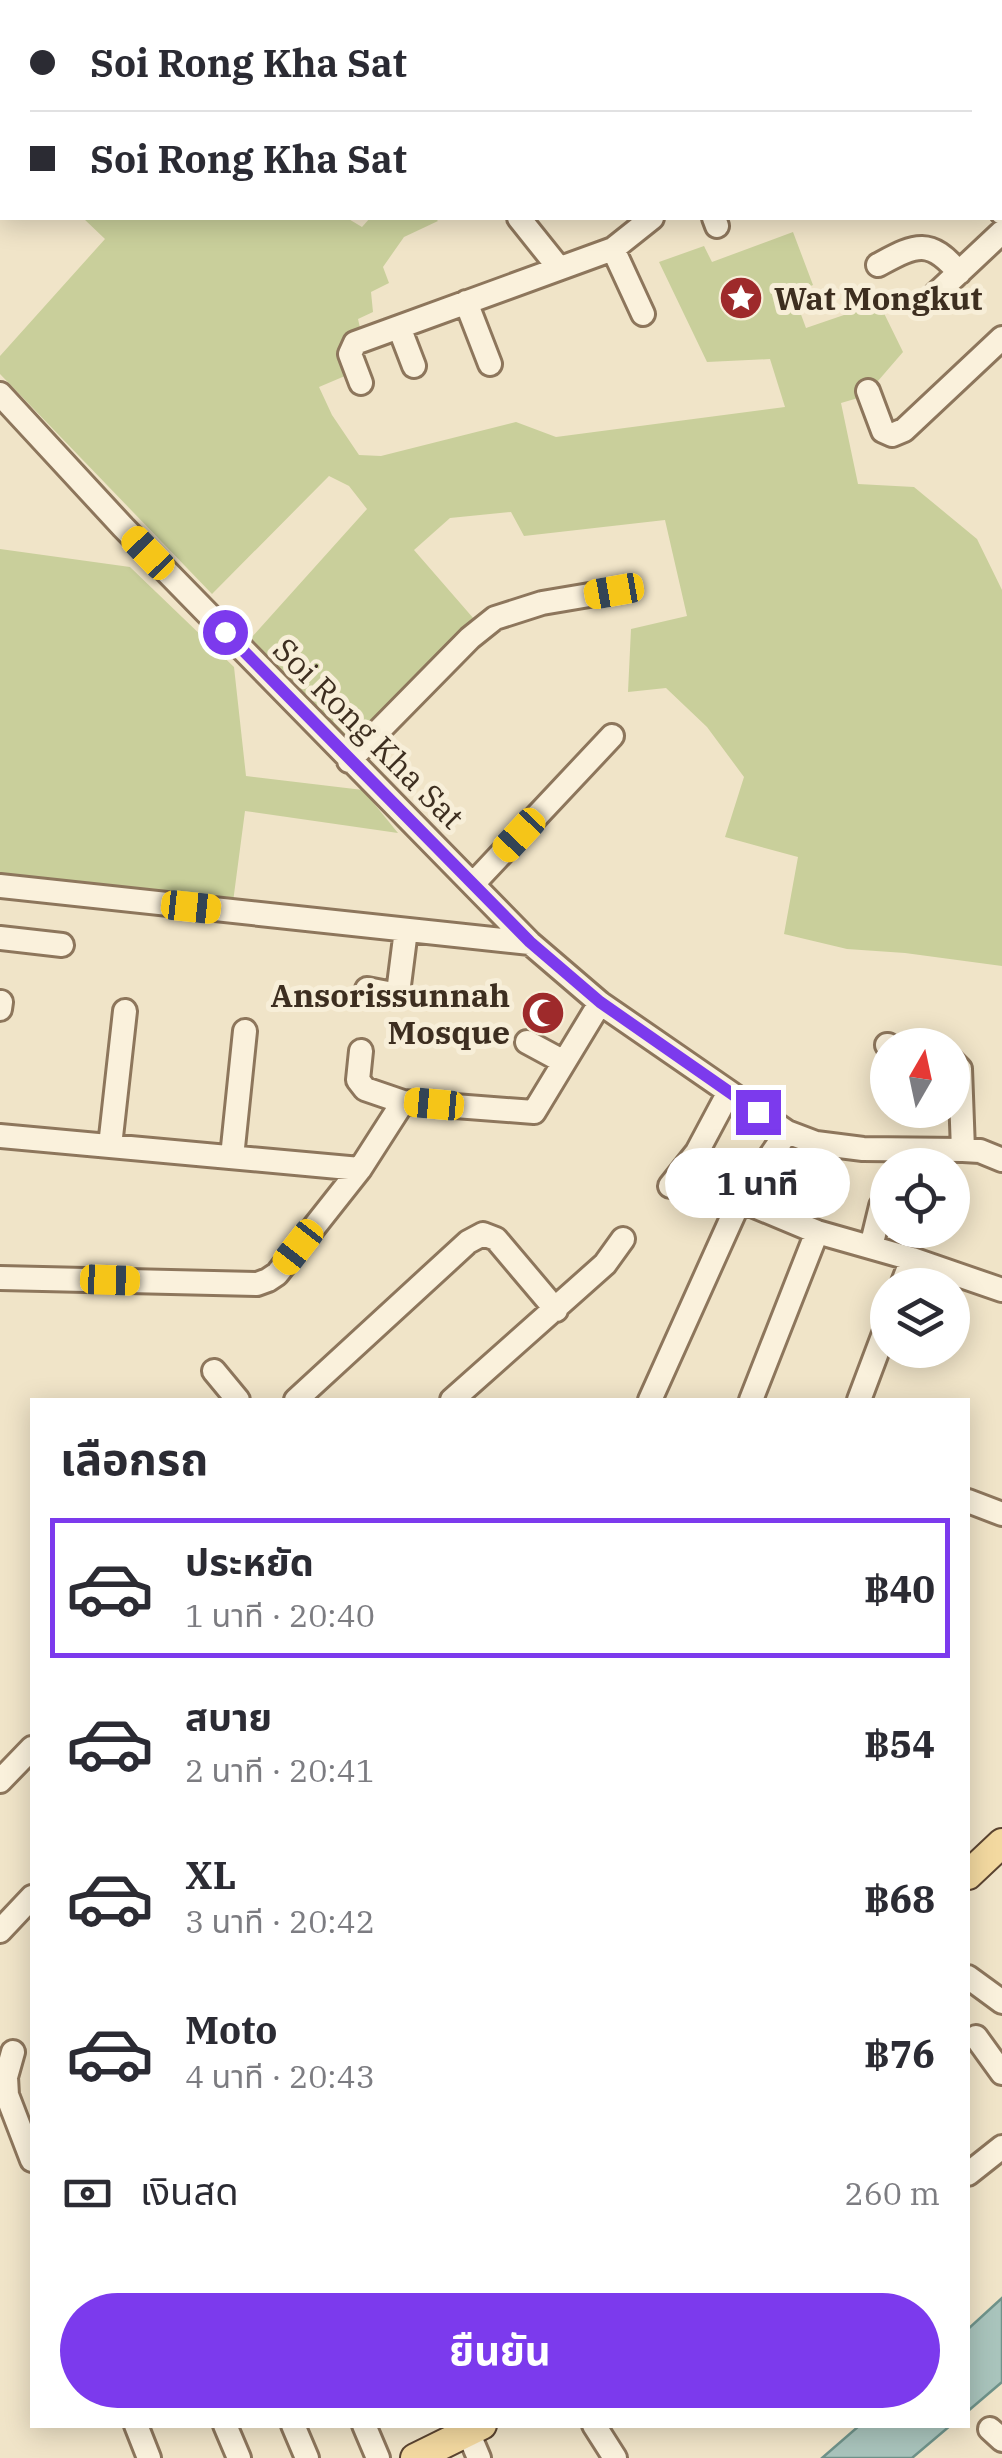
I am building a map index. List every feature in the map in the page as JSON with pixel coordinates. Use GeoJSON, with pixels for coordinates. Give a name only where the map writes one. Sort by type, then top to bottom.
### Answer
{"type":"FeatureCollection","features":[{"type":"Feature","properties":{"kind":"main road"},"geometry":{"type":"LineString","coordinates":[[970,1867],[1001,1847]]}},
{"type":"Feature","properties":{"kind":"main road"},"geometry":{"type":"LineString","coordinates":[[415,2458],[476,2438]]}},
{"type":"Feature","properties":{"kind":"street"},"geometry":{"type":"LineString","coordinates":[[521,220],[558,268]]}},
{"type":"Feature","properties":{"kind":"street"},"geometry":{"type":"LineString","coordinates":[[362,384],[350,354],[355,343],[613,249],[649,220]]}},
{"type":"Feature","properties":{"kind":"street"},"geometry":{"type":"LineString","coordinates":[[936,294],[1002,232]]}},
{"type":"Feature","properties":{"kind":"street"},"geometry":{"type":"LineString","coordinates":[[878,265],[912,247],[924,247],[947,258],[958,272]]}},
{"type":"Feature","properties":{"kind":"street"},"geometry":{"type":"LineString","coordinates":[[613,249],[643,314]]}},
{"type":"Feature","properties":{"kind":"street"},"geometry":{"type":"LineString","coordinates":[[466,302],[490,364]]}},
{"type":"Feature","properties":{"kind":"street"},"geometry":{"type":"LineString","coordinates":[[399,327],[414,366]]}},
{"type":"Feature","properties":{"kind":"street"},"geometry":{"type":"LineString","coordinates":[[868,391],[883,431],[892,435],[904,430],[1002,338]]}},
{"type":"Feature","properties":{"kind":"street","name":"Soi Rong Kha Sat"},"geometry":{"type":"LineString","coordinates":[[0,394],[122,527],[530,942],[600,1002],[787,1132],[816,1143],[870,1149]]}},
{"type":"Feature","properties":{"kind":"street"},"geometry":{"type":"LineString","coordinates":[[349,761],[470,638],[495,618],[542,603],[614,591]]}},
{"type":"Feature","properties":{"kind":"street"},"geometry":{"type":"LineString","coordinates":[[473,884],[612,736]]}},
{"type":"Feature","properties":{"kind":"street"},"geometry":{"type":"LineString","coordinates":[[0,886],[530,942]]}},
{"type":"Feature","properties":{"kind":"street"},"geometry":{"type":"LineString","coordinates":[[367,989],[398,993],[406,930]]}},
{"type":"Feature","properties":{"kind":"street"},"geometry":{"type":"LineString","coordinates":[[0,938],[62,945]]}},
{"type":"Feature","properties":{"kind":"street"},"geometry":{"type":"LineString","coordinates":[[362,1050],[358,1080],[364,1089],[403,1102],[534,1112],[600,1002]]}},
{"type":"Feature","properties":{"kind":"street"},"geometry":{"type":"LineString","coordinates":[[110,1146],[125,1011]]}},
{"type":"Feature","properties":{"kind":"street"},"geometry":{"type":"LineString","coordinates":[[232,1158],[245,1031]]}},
{"type":"Feature","properties":{"kind":"street"},"geometry":{"type":"LineString","coordinates":[[528,1042],[564,1062]]}},
{"type":"Feature","properties":{"kind":"street"},"geometry":{"type":"LineString","coordinates":[[670,1186],[697,1152],[729,1092]]}},
{"type":"Feature","properties":{"kind":"street"},"geometry":{"type":"LineString","coordinates":[[0,1278],[257,1284],[268,1280],[277,1274],[360,1168],[403,1102]]}},
{"type":"Feature","properties":{"kind":"street"},"geometry":{"type":"LineString","coordinates":[[651,1398],[740,1200],[787,1132]]}},
{"type":"Feature","properties":{"kind":"street"},"geometry":{"type":"LineString","coordinates":[[0,1136],[360,1168]]}},
{"type":"Feature","properties":{"kind":"street","name":"Soi Rong Kha Sat"},"geometry":{"type":"LineString","coordinates":[[970,1150],[1002,1160]]}},
{"type":"Feature","properties":{"kind":"street"},"geometry":{"type":"LineString","coordinates":[[740,1200],[817,1232],[870,1247]]}},
{"type":"Feature","properties":{"kind":"street"},"geometry":{"type":"LineString","coordinates":[[752,1398],[817,1232]]}},
{"type":"Feature","properties":{"kind":"street"},"geometry":{"type":"LineString","coordinates":[[298,1398],[468,1242],[483,1234],[496,1239],[556,1310]]}},
{"type":"Feature","properties":{"kind":"street"},"geometry":{"type":"LineString","coordinates":[[454,1398],[605,1264],[623,1238]]}},
{"type":"Feature","properties":{"kind":"street"},"geometry":{"type":"LineString","coordinates":[[874,1248],[1002,1290]]}},
{"type":"Feature","properties":{"kind":"street"},"geometry":{"type":"LineString","coordinates":[[909,1268],[912,1259]]}},
{"type":"Feature","properties":{"kind":"street"},"geometry":{"type":"LineString","coordinates":[[859,1398],[871,1368]]}},
{"type":"Feature","properties":{"kind":"street"},"geometry":{"type":"LineString","coordinates":[[214,1371],[236,1398]]}},
{"type":"Feature","properties":{"kind":"street"},"geometry":{"type":"LineString","coordinates":[[970,1502],[1002,1514]]}},
{"type":"Feature","properties":{"kind":"street"},"geometry":{"type":"LineString","coordinates":[[0,1780],[30,1750]]}},
{"type":"Feature","properties":{"kind":"street"},"geometry":{"type":"LineString","coordinates":[[0,1931],[30,1899]]}},
{"type":"Feature","properties":{"kind":"street"},"geometry":{"type":"LineString","coordinates":[[970,1978],[1002,2002]]}},
{"type":"Feature","properties":{"kind":"street"},"geometry":{"type":"LineString","coordinates":[[976,2037],[1002,2073]]}},
{"type":"Feature","properties":{"kind":"street"},"geometry":{"type":"LineString","coordinates":[[13,2052],[6,2077],[7,2094],[30,2155]]}},
{"type":"Feature","properties":{"kind":"street"},"geometry":{"type":"LineString","coordinates":[[970,2172],[1002,2147]]}},
{"type":"Feature","properties":{"kind":"street"},"geometry":{"type":"LineString","coordinates":[[137,2428],[149,2458]]}},
{"type":"Feature","properties":{"kind":"street"},"geometry":{"type":"LineString","coordinates":[[226,2428],[239,2458]]}},
{"type":"Feature","properties":{"kind":"street"},"geometry":{"type":"LineString","coordinates":[[294,2428],[307,2458]]}},
{"type":"Feature","properties":{"kind":"street"},"geometry":{"type":"LineString","coordinates":[[365,2428],[378,2458]]}},
{"type":"Feature","properties":{"kind":"street"},"geometry":{"type":"LineString","coordinates":[[596,2428],[615,2458]]}},
{"type":"Feature","properties":{"kind":"green space"},"geometry":{"type":"Polygon","coordinates":[[[85,220],[350,220],[362,227],[368,220],[437,220],[404,237],[383,267],[389,283],[371,292],[373,312],[358,319],[361,332],[352,373],[319,387],[359,455],[381,456],[516,422],[556,437],[785,407],[770,359],[707,362],[659,262],[704,246],[712,262],[793,232],[813,285],[793,293],[806,328],[879,303],[903,352],[865,396],[841,403],[858,484],[914,487],[977,539],[1002,590],[1002,966],[847,949],[784,934],[798,857],[725,837],[744,777],[707,727],[666,688],[628,692],[631,629],[687,616],[665,520],[524,536],[511,512],[450,518],[414,550],[474,619],[354,747],[251,638],[367,509],[349,486],[329,476],[212,594],[0,374],[0,356],[105,239],[85,220]]]}},
{"type":"Feature","properties":{"kind":"green space"},"geometry":{"type":"Polygon","coordinates":[[[0,549],[130,567],[234,667],[246,776],[363,790],[398,833],[245,811],[233,902],[0,877],[0,549]]]}},
{"type":"Feature","properties":{"kind":"water"},"geometry":{"type":"Polygon","coordinates":[[[1002,2298],[1002,2382],[970,2409],[970,2327],[1002,2298]]]}},
{"type":"Feature","properties":{"kind":"water"},"geometry":{"type":"Polygon","coordinates":[[[857,2428],[947,2428],[912,2458],[822,2458],[857,2428]]]}},
{"type":"Feature","properties":{"kind":"place","name":"Wat Mongkut"},"geometry":{"type":"Point","coordinates":[741,298]}},
{"type":"Feature","properties":{"kind":"place","name":"Ansorissunnah Mosque"},"geometry":{"type":"Point","coordinates":[543,1013]}},
{"type":"Feature","properties":{"kind":"route"},"geometry":{"type":"LineString","coordinates":[[225,632],[530,942],[600,1002],[758,1112]]}}]}
